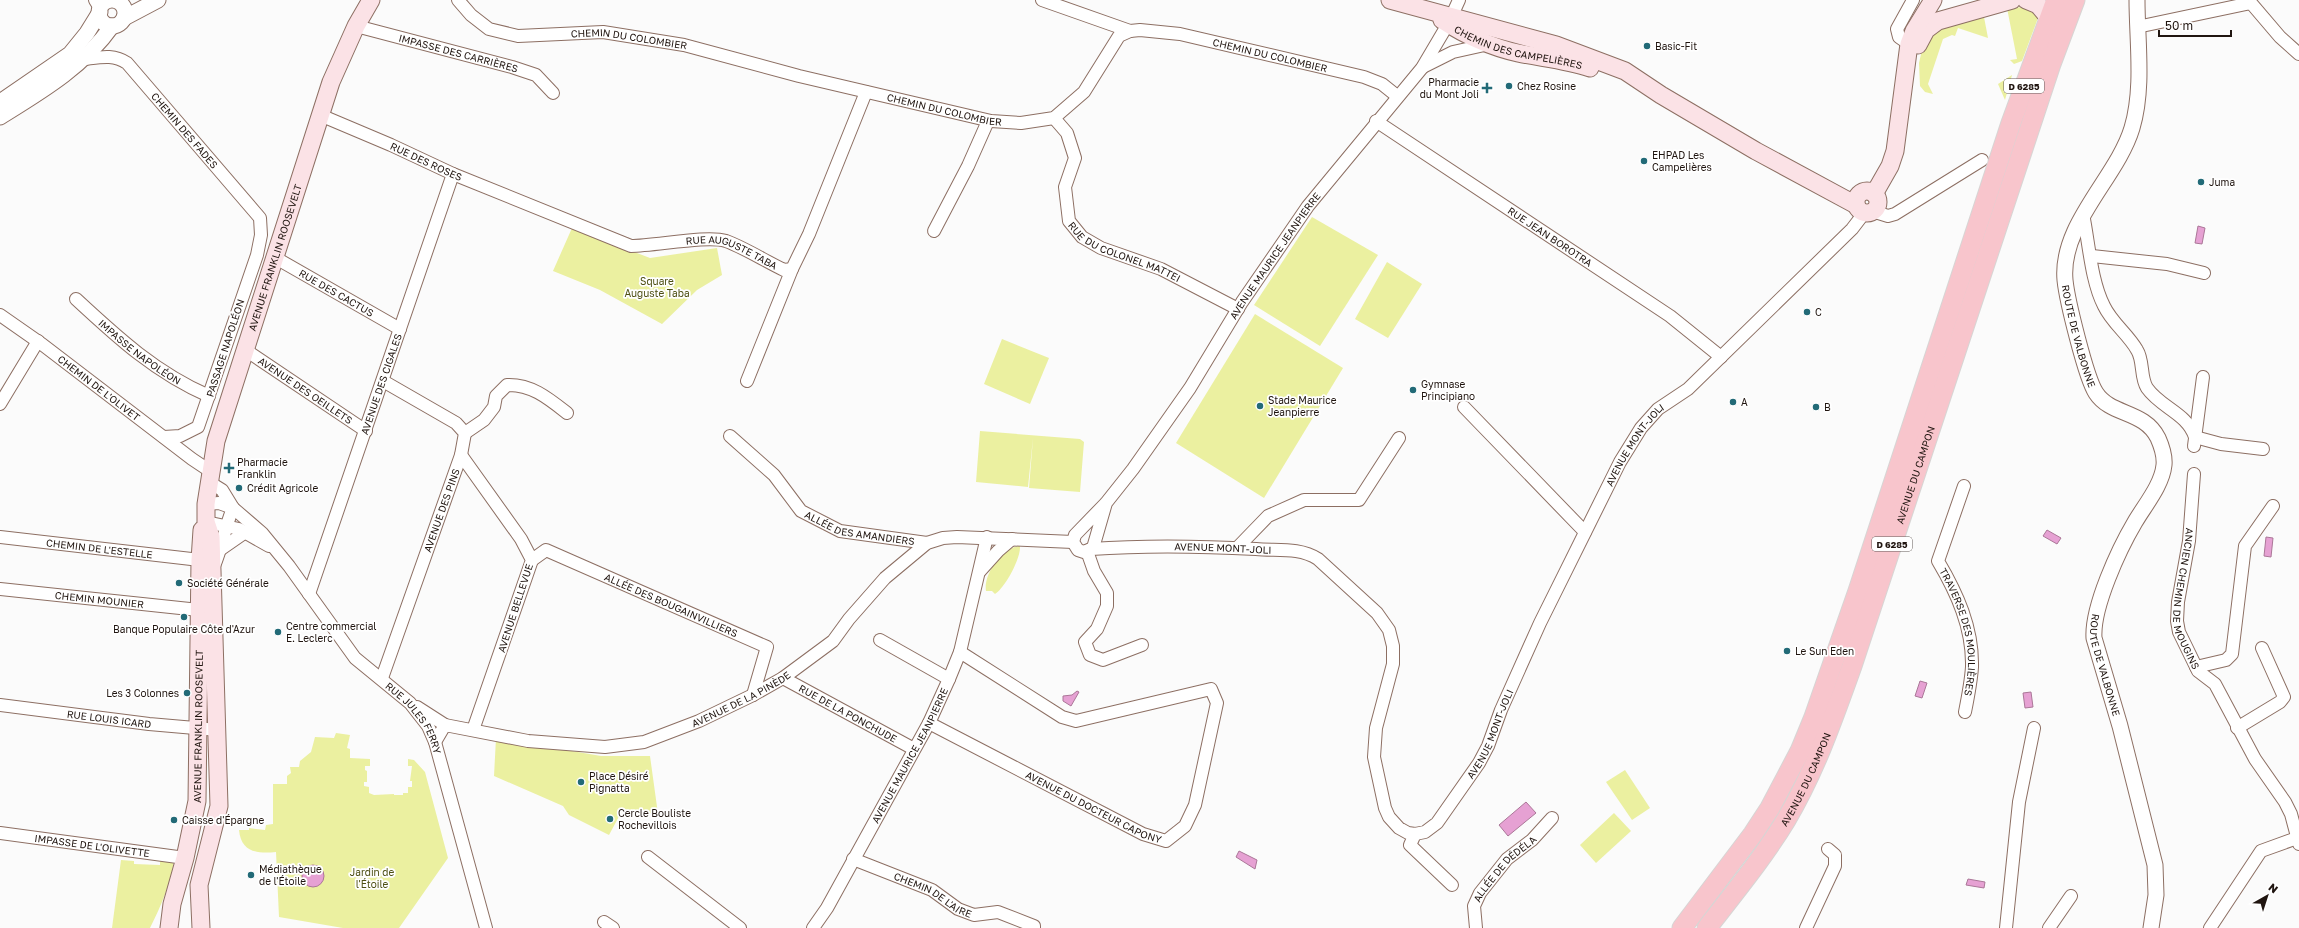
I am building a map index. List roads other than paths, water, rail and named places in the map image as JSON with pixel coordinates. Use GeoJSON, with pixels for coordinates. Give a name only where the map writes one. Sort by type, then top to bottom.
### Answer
{"type":"FeatureCollection","features":[{"type":"Feature","properties":{"kind":"main road","name":"AVENUE FRANKLIN ROOSEVELT"},"geometry":{"type":"LineString","coordinates":[[201,928],[199,884],[219,806],[218,730],[211,537],[206,522],[206,472],[244,349],[320,115],[336,70],[356,26],[371,0]]}},
{"type":"Feature","properties":{"kind":"main road","name":"CHEMIN DES CAMPELIÈRES"},"geometry":{"type":"LineString","coordinates":[[1390,0],[1424,8],[1450,20],[1489,44],[1516,53],[1584,66],[1661,95]]}},
{"type":"Feature","properties":{"kind":"main road"},"geometry":{"type":"LineString","coordinates":[[1865,209],[1878,203],[1874,194],[1890,166],[1895,151],[1907,71],[1909,44],[1914,31],[1933,0]]}},
{"type":"Feature","properties":{"kind":"main road"},"geometry":{"type":"LineString","coordinates":[[1957,0],[1972,10]]}},
{"type":"Feature","properties":{"kind":"main road"},"geometry":{"type":"LineString","coordinates":[[1907,71],[1921,38],[1932,25],[1972,10],[2012,0]]}},
{"type":"Feature","properties":{"kind":"main road"},"geometry":{"type":"LineString","coordinates":[[2026,0],[2038,4],[2049,18]]}},
{"type":"Feature","properties":{"kind":"main road","name":"D 6285"},"geometry":{"type":"LineString","coordinates":[[2049,18],[2056,0]]}},
{"type":"Feature","properties":{"kind":"main road","name":"AVENUE DU CAMPON"},"geometry":{"type":"LineString","coordinates":[[1707,928],[1770,845],[1786,820],[1818,759],[1852,666],[2051,64],[2075,0]]}},
{"type":"Feature","properties":{"kind":"main road","name":"AVENUE DU CAMPON"},"geometry":{"type":"LineString","coordinates":[[1682,928],[1753,834],[1800,751],[1837,653],[2001,155],[2049,18]]}},
{"type":"Feature","properties":{"kind":"main road","name":"CHEMIN DES CAMPELIÈRES"},"geometry":{"type":"LineString","coordinates":[[1450,20],[1556,45],[1625,71],[1661,95],[1756,151],[1865,209]]}},
{"type":"Feature","properties":{"kind":"main road","name":"AVENUE FRANKLIN ROOSEVELT"},"geometry":{"type":"LineString","coordinates":[[169,928],[172,904],[185,858],[197,800],[200,534],[206,522]]}},
{"type":"Feature","properties":{"kind":"main road"},"geometry":{"type":"LineString","coordinates":[[198,750],[218,750]]}},
{"type":"Feature","properties":{"kind":"main road"},"geometry":{"type":"LineString","coordinates":[[158,928],[172,904]]}},
{"type":"Feature","properties":{"kind":"street"},"geometry":{"type":"LineString","coordinates":[[98,7],[103,22],[118,22],[158,0]]}},
{"type":"Feature","properties":{"kind":"street","name":"CHEMIN DU COLOMBIER"},"geometry":{"type":"LineString","coordinates":[[458,0],[471,15],[489,29],[518,36],[603,32],[643,38],[684,45],[866,92],[988,121],[1021,123],[1054,118]]}},
{"type":"Feature","properties":{"kind":"street","name":"CHEMIN DU COLOMBIER"},"geometry":{"type":"LineString","coordinates":[[1042,0],[1130,31],[1140,30],[1180,34],[1364,77],[1382,84],[1397,96]]}},
{"type":"Feature","properties":{"kind":"street","name":"AVENUE MAURICE JEANPIERRE"},"geometry":{"type":"LineString","coordinates":[[1081,531],[1106,503],[1203,369],[1238,309],[1308,206],[1376,121],[1422,68],[1450,20],[1459,0]]}},
{"type":"Feature","properties":{"kind":"street"},"geometry":{"type":"LineString","coordinates":[[1909,44],[1899,37],[1897,29],[1913,0]]}},
{"type":"Feature","properties":{"kind":"street","name":"ROUTE DE VALBONNE"},"geometry":{"type":"LineString","coordinates":[[2137,0],[2137,100],[2132,130],[2114,164],[2084,214],[2069,250],[2065,273],[2068,293],[2091,382],[2096,394],[2104,402],[2145,421],[2150,425],[2164,452],[2164,467],[2160,481],[2127,536],[2103,592],[2093,628],[2096,646],[2120,726],[2155,865],[2156,895],[2150,928]]}},
{"type":"Feature","properties":{"kind":"street"},"geometry":{"type":"LineString","coordinates":[[0,102],[70,54],[87,33],[98,7],[107,2],[119,1],[125,9],[118,22],[85,58],[63,76],[0,116]]}},
{"type":"Feature","properties":{"kind":"street"},"geometry":{"type":"LineString","coordinates":[[2137,27],[2252,2],[2280,37],[2299,54]]}},
{"type":"Feature","properties":{"kind":"street","name":"IMPASSE DES CARRIÈRES"},"geometry":{"type":"LineString","coordinates":[[356,26],[512,66],[536,76],[553,93]]}},
{"type":"Feature","properties":{"kind":"street"},"geometry":{"type":"LineString","coordinates":[[1054,118],[1084,92],[1119,36],[1130,31]]}},
{"type":"Feature","properties":{"kind":"street"},"geometry":{"type":"LineString","coordinates":[[1422,68],[1453,52],[1489,44]]}},
{"type":"Feature","properties":{"kind":"street","name":"CHEMIN DES FADES"},"geometry":{"type":"LineString","coordinates":[[85,58],[113,56],[127,63],[260,218],[261,235]]}},
{"type":"Feature","properties":{"kind":"street","name":"RUE AUGUSTE TABA"},"geometry":{"type":"LineString","coordinates":[[532,208],[631,246],[648,246],[712,240],[726,241],[784,270],[792,269],[809,234],[866,92]]}},
{"type":"Feature","properties":{"kind":"street","name":"RUE DES ROSES"},"geometry":{"type":"LineString","coordinates":[[320,115],[392,145],[452,174],[532,208]]}},
{"type":"Feature","properties":{"kind":"street","name":"RUE DU COLONEL MATTEI"},"geometry":{"type":"LineString","coordinates":[[1054,118],[1067,132],[1075,158],[1065,187],[1069,221],[1082,237],[1101,248],[1161,269],[1238,309]]}},
{"type":"Feature","properties":{"kind":"street"},"geometry":{"type":"LineString","coordinates":[[934,231],[968,166],[988,121]]}},
{"type":"Feature","properties":{"kind":"street","name":"RUE JEAN BOROTRA"},"geometry":{"type":"LineString","coordinates":[[1376,121],[1670,316],[1721,357]]}},
{"type":"Feature","properties":{"kind":"street"},"geometry":{"type":"LineString","coordinates":[[1865,209],[1888,216],[1895,214],[1982,160]]}},
{"type":"Feature","properties":{"kind":"street","name":"AVENUE DES CIGALES"},"geometry":{"type":"LineString","coordinates":[[309,594],[366,431],[452,174]]}},
{"type":"Feature","properties":{"kind":"street","name":"AVENUE MONT-JOLI"},"geometry":{"type":"LineString","coordinates":[[1091,546],[1238,547],[1295,550],[1311,554],[1361,598],[1385,622],[1393,646],[1393,664],[1376,728],[1374,757],[1385,808],[1389,817],[1399,828],[1415,834],[1425,832],[1437,823],[1479,763],[1540,623],[1620,462],[1647,420],[1662,405],[1681,395],[1721,357],[1852,229],[1865,209]]}},
{"type":"Feature","properties":{"kind":"street"},"geometry":{"type":"LineString","coordinates":[[2084,214],[2100,298],[2115,324],[2136,349],[2141,360],[2146,385],[2167,407],[2176,412],[2191,427],[2194,441]]}},
{"type":"Feature","properties":{"kind":"street","name":"PASSAGE NAPOLÉON"},"geometry":{"type":"LineString","coordinates":[[164,437],[180,436],[198,427],[257,255],[261,235]]}},
{"type":"Feature","properties":{"kind":"street"},"geometry":{"type":"LineString","coordinates":[[2092,256],[2167,264],[2204,273]]}},
{"type":"Feature","properties":{"kind":"street","name":"RUE DES CACTUS"},"geometry":{"type":"LineString","coordinates":[[274,257],[400,330]]}},
{"type":"Feature","properties":{"kind":"street"},"geometry":{"type":"LineString","coordinates":[[747,381],[792,269]]}},
{"type":"Feature","properties":{"kind":"street","name":"IMPASSE NAPOLÉON"},"geometry":{"type":"LineString","coordinates":[[76,299],[126,346],[187,386],[209,396]]}},
{"type":"Feature","properties":{"kind":"street","name":"CHEMIN DE L'OLIVET"},"geometry":{"type":"LineString","coordinates":[[0,315],[38,341],[164,437],[206,472]]}},
{"type":"Feature","properties":{"kind":"street"},"geometry":{"type":"LineString","coordinates":[[0,404],[38,341]]}},
{"type":"Feature","properties":{"kind":"street","name":"AVENUE DES OEILLETS"},"geometry":{"type":"LineString","coordinates":[[244,349],[366,431]]}},
{"type":"Feature","properties":{"kind":"street"},"geometry":{"type":"LineString","coordinates":[[2194,441],[2198,428],[2203,377]]}},
{"type":"Feature","properties":{"kind":"street"},"geometry":{"type":"LineString","coordinates":[[383,381],[456,423],[465,433],[484,420],[494,407],[496,396],[507,385],[522,385],[549,399],[567,413]]}},
{"type":"Feature","properties":{"kind":"street"},"geometry":{"type":"LineString","coordinates":[[1464,407],[1585,532]]}},
{"type":"Feature","properties":{"kind":"street","name":"AVENUE DES PINS"},"geometry":{"type":"LineString","coordinates":[[382,678],[461,455],[465,433]]}},
{"type":"Feature","properties":{"kind":"street","name":"ALLÉE DES AMANDIERS"},"geometry":{"type":"LineString","coordinates":[[730,436],[774,475],[801,511],[840,531],[928,543]]}},
{"type":"Feature","properties":{"kind":"street"},"geometry":{"type":"LineString","coordinates":[[1238,547],[1268,516],[1304,500],[1359,500],[1398,438]]}},
{"type":"Feature","properties":{"kind":"street"},"geometry":{"type":"LineString","coordinates":[[2194,441],[2263,449]]}},
{"type":"Feature","properties":{"kind":"street","name":"AVENUE BELLEVUE"},"geometry":{"type":"LineString","coordinates":[[461,455],[521,539],[532,560],[473,730]]}},
{"type":"Feature","properties":{"kind":"street","name":"RUE JULES FERRY"},"geometry":{"type":"LineString","coordinates":[[206,472],[222,490],[233,508],[262,533],[309,594],[355,658],[382,678],[410,703],[428,726],[435,742],[486,928]]}},
{"type":"Feature","properties":{"kind":"street","name":"ANCIEN CHEMIN DE MOUGINS"},"geometry":{"type":"LineString","coordinates":[[2194,474],[2189,541],[2178,602],[2177,621],[2179,632],[2196,667],[2202,675],[2215,684],[2237,728],[2255,759],[2295,811],[2298,841]]}},
{"type":"Feature","properties":{"kind":"street","name":"TRAVERSE DES MOULIÈRES"},"geometry":{"type":"LineString","coordinates":[[1964,486],[1938,561],[1951,582],[1963,610],[1968,629],[1972,666],[1965,712]]}},
{"type":"Feature","properties":{"kind":"street","name":"RUE JULES FERRY"},"geometry":{"type":"LineString","coordinates":[[206,504],[219,503],[233,508]]}},
{"type":"Feature","properties":{"kind":"street","name":"AVENUE MAURICE JEANPIERRE"},"geometry":{"type":"LineString","coordinates":[[1091,546],[1106,503]]}},
{"type":"Feature","properties":{"kind":"street"},"geometry":{"type":"LineString","coordinates":[[2196,667],[2226,660],[2232,654],[2245,546],[2273,506]]}},
{"type":"Feature","properties":{"kind":"street","name":"AVENUE FRANKLIN ROOSEVELT"},"geometry":{"type":"LineString","coordinates":[[212,571],[221,549],[226,526],[233,508]]}},
{"type":"Feature","properties":{"kind":"street","name":"RUE JULES FERRY"},"geometry":{"type":"LineString","coordinates":[[206,522],[226,526],[272,547]]}},
{"type":"Feature","properties":{"kind":"street"},"geometry":{"type":"LineString","coordinates":[[1091,546],[1078,550],[1073,542],[1075,535],[1081,531],[1091,532],[1094,571],[1107,593],[1108,606],[1096,630],[1085,642],[1090,655],[1102,660],[1142,645]]}},
{"type":"Feature","properties":{"kind":"street"},"geometry":{"type":"LineString","coordinates":[[221,549],[244,533]]}},
{"type":"Feature","properties":{"kind":"street","name":"CHEMIN DE L'ESTELLE"},"geometry":{"type":"LineString","coordinates":[[0,537],[200,560]]}},
{"type":"Feature","properties":{"kind":"street","name":"AVENUE DE LA PINÈDE"},"geometry":{"type":"LineString","coordinates":[[410,703],[445,725],[528,741],[605,747],[644,742],[699,721],[753,695],[783,678],[833,641],[849,619],[885,578],[928,543],[944,538],[987,538]]}},
{"type":"Feature","properties":{"kind":"street"},"geometry":{"type":"LineString","coordinates":[[987,538],[1073,542]]}},
{"type":"Feature","properties":{"kind":"street","name":"AVENUE MAURICE JEANPIERRE"},"geometry":{"type":"LineString","coordinates":[[813,928],[827,908],[929,723],[949,679],[960,652],[987,538]]}},
{"type":"Feature","properties":{"kind":"street","name":"AVENUE MAURICE JEANPIERRE"},"geometry":{"type":"LineString","coordinates":[[979,572],[998,550],[1012,539]]}},
{"type":"Feature","properties":{"kind":"street","name":"ALLÉE DES BOUGAINVILLIERS"},"geometry":{"type":"LineString","coordinates":[[532,560],[546,550],[767,646],[753,695]]}},
{"type":"Feature","properties":{"kind":"street","name":"CHEMIN MOUNIER"},"geometry":{"type":"LineString","coordinates":[[0,589],[199,610]]}},
{"type":"Feature","properties":{"kind":"street"},"geometry":{"type":"LineString","coordinates":[[880,640],[949,679]]}},
{"type":"Feature","properties":{"kind":"street"},"geometry":{"type":"LineString","coordinates":[[2237,728],[2280,702],[2284,697],[2262,648]]}},
{"type":"Feature","properties":{"kind":"street","name":"AVENUE DU DOCTEUR CAPONY"},"geometry":{"type":"LineString","coordinates":[[929,723],[1143,834],[1166,841],[1185,826],[1195,804],[1217,703],[1211,689],[1076,721],[1062,717],[960,652]]}},
{"type":"Feature","properties":{"kind":"street","name":"RUE DE LA PONCHUDE"},"geometry":{"type":"LineString","coordinates":[[783,678],[914,749]]}},
{"type":"Feature","properties":{"kind":"street","name":"RUE LOUIS ICARD"},"geometry":{"type":"LineString","coordinates":[[0,705],[218,730]]}},
{"type":"Feature","properties":{"kind":"street"},"geometry":{"type":"LineString","coordinates":[[435,742],[445,725]]}},
{"type":"Feature","properties":{"kind":"street"},"geometry":{"type":"LineString","coordinates":[[2006,928],[2019,802],[2034,728]]}},
{"type":"Feature","properties":{"kind":"street","name":"ALLÉE DE DÉDÉLA"},"geometry":{"type":"LineString","coordinates":[[1476,928],[1474,906],[1480,893],[1507,858],[1532,840],[1552,818]]}},
{"type":"Feature","properties":{"kind":"street","name":"IMPASSE DE L'OLIVETTE"},"geometry":{"type":"LineString","coordinates":[[0,833],[185,858]]}},
{"type":"Feature","properties":{"kind":"street"},"geometry":{"type":"LineString","coordinates":[[1415,834],[1410,845],[1452,885]]}},
{"type":"Feature","properties":{"kind":"street"},"geometry":{"type":"LineString","coordinates":[[2210,928],[2261,851],[2298,841]]}},
{"type":"Feature","properties":{"kind":"street"},"geometry":{"type":"LineString","coordinates":[[1806,928],[1835,866],[1836,855],[1828,849]]}},
{"type":"Feature","properties":{"kind":"street"},"geometry":{"type":"LineString","coordinates":[[648,858],[740,928]]}},
{"type":"Feature","properties":{"kind":"street","name":"CHEMIN DE L'AIRE"},"geometry":{"type":"LineString","coordinates":[[853,859],[932,890],[958,909],[974,915],[998,912],[1034,926],[1034,928]]}},
{"type":"Feature","properties":{"kind":"street"},"geometry":{"type":"LineString","coordinates":[[2049,928],[2071,896]]}},
{"type":"Feature","properties":{"kind":"place","name":"Basic-Fit"},"geometry":{"type":"Point","coordinates":[1647,46]}},
{"type":"Feature","properties":{"kind":"place","name":"Chez Rosine"},"geometry":{"type":"Point","coordinates":[1509,86]}},
{"type":"Feature","properties":{"kind":"place","name":"Pharmacie du Mont Joli"},"geometry":{"type":"Point","coordinates":[1487,88]}},
{"type":"Feature","properties":{"kind":"place","name":"EHPAD Les Campelières"},"geometry":{"type":"Point","coordinates":[1644,161]}},
{"type":"Feature","properties":{"kind":"place","name":"Juma"},"geometry":{"type":"Point","coordinates":[2201,182]}},
{"type":"Feature","properties":{"kind":"place","name":"C"},"geometry":{"type":"Point","coordinates":[1807,312]}},
{"type":"Feature","properties":{"kind":"place","name":"Gymnase Principiano"},"geometry":{"type":"Point","coordinates":[1413,390]}},
{"type":"Feature","properties":{"kind":"place","name":"A"},"geometry":{"type":"Point","coordinates":[1733,402]}},
{"type":"Feature","properties":{"kind":"place","name":"Stade Maurice Jeanpierre"},"geometry":{"type":"Point","coordinates":[1260,406]}},
{"type":"Feature","properties":{"kind":"place","name":"B"},"geometry":{"type":"Point","coordinates":[1816,407]}},
{"type":"Feature","properties":{"kind":"place","name":"Pharmacie Franklin"},"geometry":{"type":"Point","coordinates":[229,468]}},
{"type":"Feature","properties":{"kind":"place","name":"Crédit Agricole"},"geometry":{"type":"Point","coordinates":[239,488]}},
{"type":"Feature","properties":{"kind":"place","name":"Société Générale"},"geometry":{"type":"Point","coordinates":[179,583]}},
{"type":"Feature","properties":{"kind":"place","name":"Banque Populaire Côte d'Azur"},"geometry":{"type":"Point","coordinates":[184,617]}},
{"type":"Feature","properties":{"kind":"place","name":"Centre commercial E. Leclerc"},"geometry":{"type":"Point","coordinates":[278,632]}},
{"type":"Feature","properties":{"kind":"place","name":"Le Sun Eden"},"geometry":{"type":"Point","coordinates":[1787,651]}},
{"type":"Feature","properties":{"kind":"place","name":"Les 3 Colonnes"},"geometry":{"type":"Point","coordinates":[187,693]}},
{"type":"Feature","properties":{"kind":"place","name":"Place Désiré Pignatta"},"geometry":{"type":"Point","coordinates":[581,782]}},
{"type":"Feature","properties":{"kind":"place","name":"Cercle Bouliste Rochevillois"},"geometry":{"type":"Point","coordinates":[610,819]}},
{"type":"Feature","properties":{"kind":"place","name":"Caisse d'Épargne"},"geometry":{"type":"Point","coordinates":[174,820]}},
{"type":"Feature","properties":{"kind":"place","name":"Médiathèque de l'Étoile"},"geometry":{"type":"Point","coordinates":[251,875]}},
{"type":"Feature","properties":{"kind":"park label","name":"Square Auguste Taba"},"geometry":{"type":"Point","coordinates":[657,286]}},
{"type":"Feature","properties":{"kind":"park label","name":"Jardin de l'Étoile"},"geometry":{"type":"Point","coordinates":[372,878]}}]}
